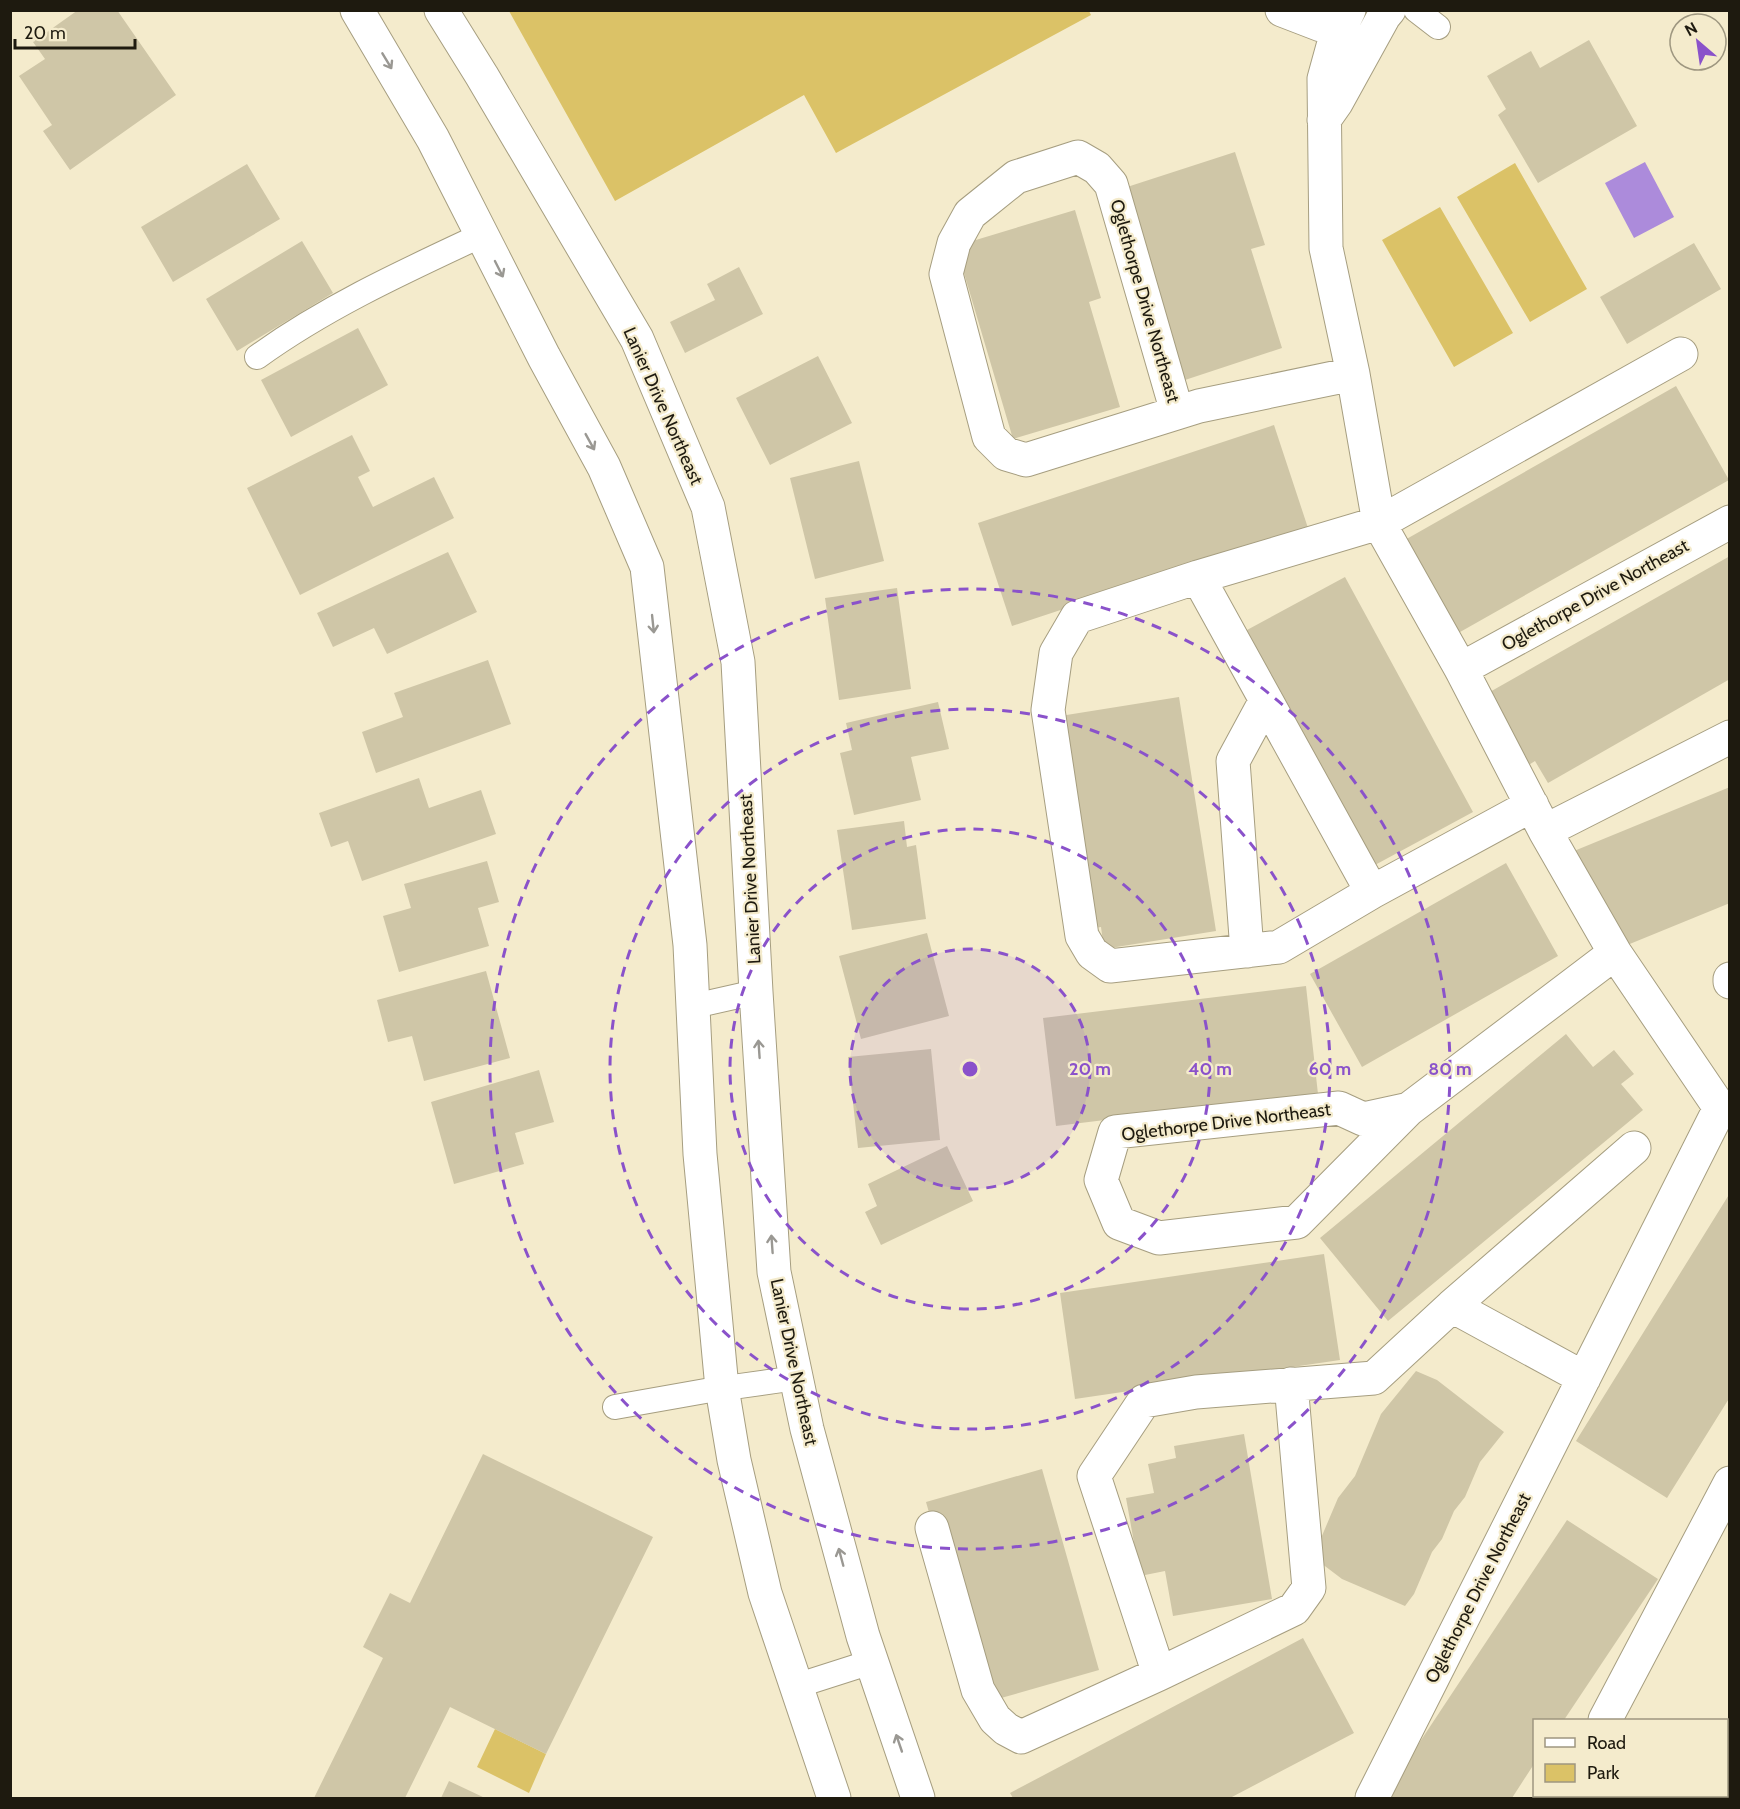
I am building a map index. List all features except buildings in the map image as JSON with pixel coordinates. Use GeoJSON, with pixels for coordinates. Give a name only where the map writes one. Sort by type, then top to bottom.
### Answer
{"type":"FeatureCollection","features":[{"type":"Feature","properties":{"kind":"street"},"geometry":{"type":"LineString","coordinates":[[357,10],[433,139],[544,357],[604,467],[647,567],[690,945],[700,1154],[722,1388],[734,1460],[765,1593],[834,1798]]}},
{"type":"Feature","properties":{"kind":"street","name":"Lanier Drive Northeast"},"geometry":{"type":"LineString","coordinates":[[441,10],[637,339],[708,507],[738,662],[774,1272],[810,1440],[871,1662],[918,1798]]}},
{"type":"Feature","properties":{"kind":"street","name":"Oglethorpe Drive Northeast"},"geometry":{"type":"LineString","coordinates":[[1282,10],[1332,15],[1316,64],[1323,120],[1326,248],[1353,374],[1379,523],[1461,669],[1538,818],[1615,953],[1720,1108],[1372,1798]]}},
{"type":"Feature","properties":{"kind":"street"},"geometry":{"type":"LineString","coordinates":[[1323,120],[1336,103],[1389,10]]}},
{"type":"Feature","properties":{"kind":"street","name":"Oglethorpe Drive Northeast"},"geometry":{"type":"LineString","coordinates":[[1177,412],[1111,184],[1097,168],[1078,157],[1016,177],[970,214],[954,243],[946,274],[989,437],[1006,454],[1026,460],[1199,406],[1353,374]]}},
{"type":"Feature","properties":{"kind":"street"},"geometry":{"type":"LineString","coordinates":[[1681,354],[1379,523],[1077,616],[1056,653],[1048,710],[1082,936],[1092,953],[1110,966],[1279,947],[1372,892],[1538,818],[1730,737]]}},
{"type":"Feature","properties":{"kind":"street","name":"Oglethorpe Drive Northeast"},"geometry":{"type":"LineString","coordinates":[[1461,669],[1730,522]]}},
{"type":"Feature","properties":{"kind":"street"},"geometry":{"type":"LineString","coordinates":[[1198,577],[1372,892]]}},
{"type":"Feature","properties":{"kind":"street"},"geometry":{"type":"LineString","coordinates":[[1247,951],[1233,761],[1266,700]]}},
{"type":"Feature","properties":{"kind":"street","name":"Oglethorpe Drive Northeast"},"geometry":{"type":"LineString","coordinates":[[1409,1108],[1363,1119],[1339,1108],[1115,1132],[1101,1180],[1119,1223],[1159,1238],[1297,1222],[1409,1108],[1615,953]]}},
{"type":"Feature","properties":{"kind":"street"},"geometry":{"type":"LineString","coordinates":[[1159,1674],[1094,1476],[1144,1401],[1196,1392],[1374,1378],[1452,1306],[1634,1148]]}},
{"type":"Feature","properties":{"kind":"street"},"geometry":{"type":"LineString","coordinates":[[1452,1306],[1584,1378]]}},
{"type":"Feature","properties":{"kind":"street"},"geometry":{"type":"LineString","coordinates":[[932,1527],[978,1690],[995,1719],[1006,1729],[1021,1737],[1294,1609],[1309,1588],[1291,1384]]}},
{"type":"Feature","properties":{"kind":"street"},"geometry":{"type":"LineString","coordinates":[[1606,1719],[1730,1484]]}},
{"type":"Feature","properties":{"kind":"lane"},"geometry":{"type":"LineString","coordinates":[[1416,10],[1438,27]]}},
{"type":"Feature","properties":{"kind":"lane"},"geometry":{"type":"LineString","coordinates":[[257,357],[311,321],[368,290],[482,235]]}},
{"type":"Feature","properties":{"kind":"lane"},"geometry":{"type":"LineString","coordinates":[[694,1006],[756,992]]}},
{"type":"Feature","properties":{"kind":"lane"},"geometry":{"type":"LineString","coordinates":[[615,1407],[722,1388],[796,1378]]}},
{"type":"Feature","properties":{"kind":"lane"},"geometry":{"type":"LineString","coordinates":[[796,1686],[871,1662]]}},
{"type":"Feature","properties":{"kind":"green space"},"geometry":{"type":"Polygon","coordinates":[[[509,11],[1089,11],[1091,15],[836,153],[804,95],[615,201],[509,11]]]}},
{"type":"Feature","properties":{"kind":"green space"},"geometry":{"type":"Polygon","coordinates":[[[1515,163],[1587,289],[1530,322],[1457,197],[1515,163]]]}},
{"type":"Feature","properties":{"kind":"green space"},"geometry":{"type":"Polygon","coordinates":[[[1440,207],[1513,333],[1454,367],[1382,240],[1440,207]]]}},
{"type":"Feature","properties":{"kind":"green space"},"geometry":{"type":"Polygon","coordinates":[[[495,1729],[546,1754],[529,1793],[477,1767],[495,1729]]]}},
{"type":"Feature","properties":{"kind":"shaded area"},"geometry":{"type":"Polygon","coordinates":[[[1645,162],[1674,217],[1634,238],[1605,183],[1645,162]]]}}]}
